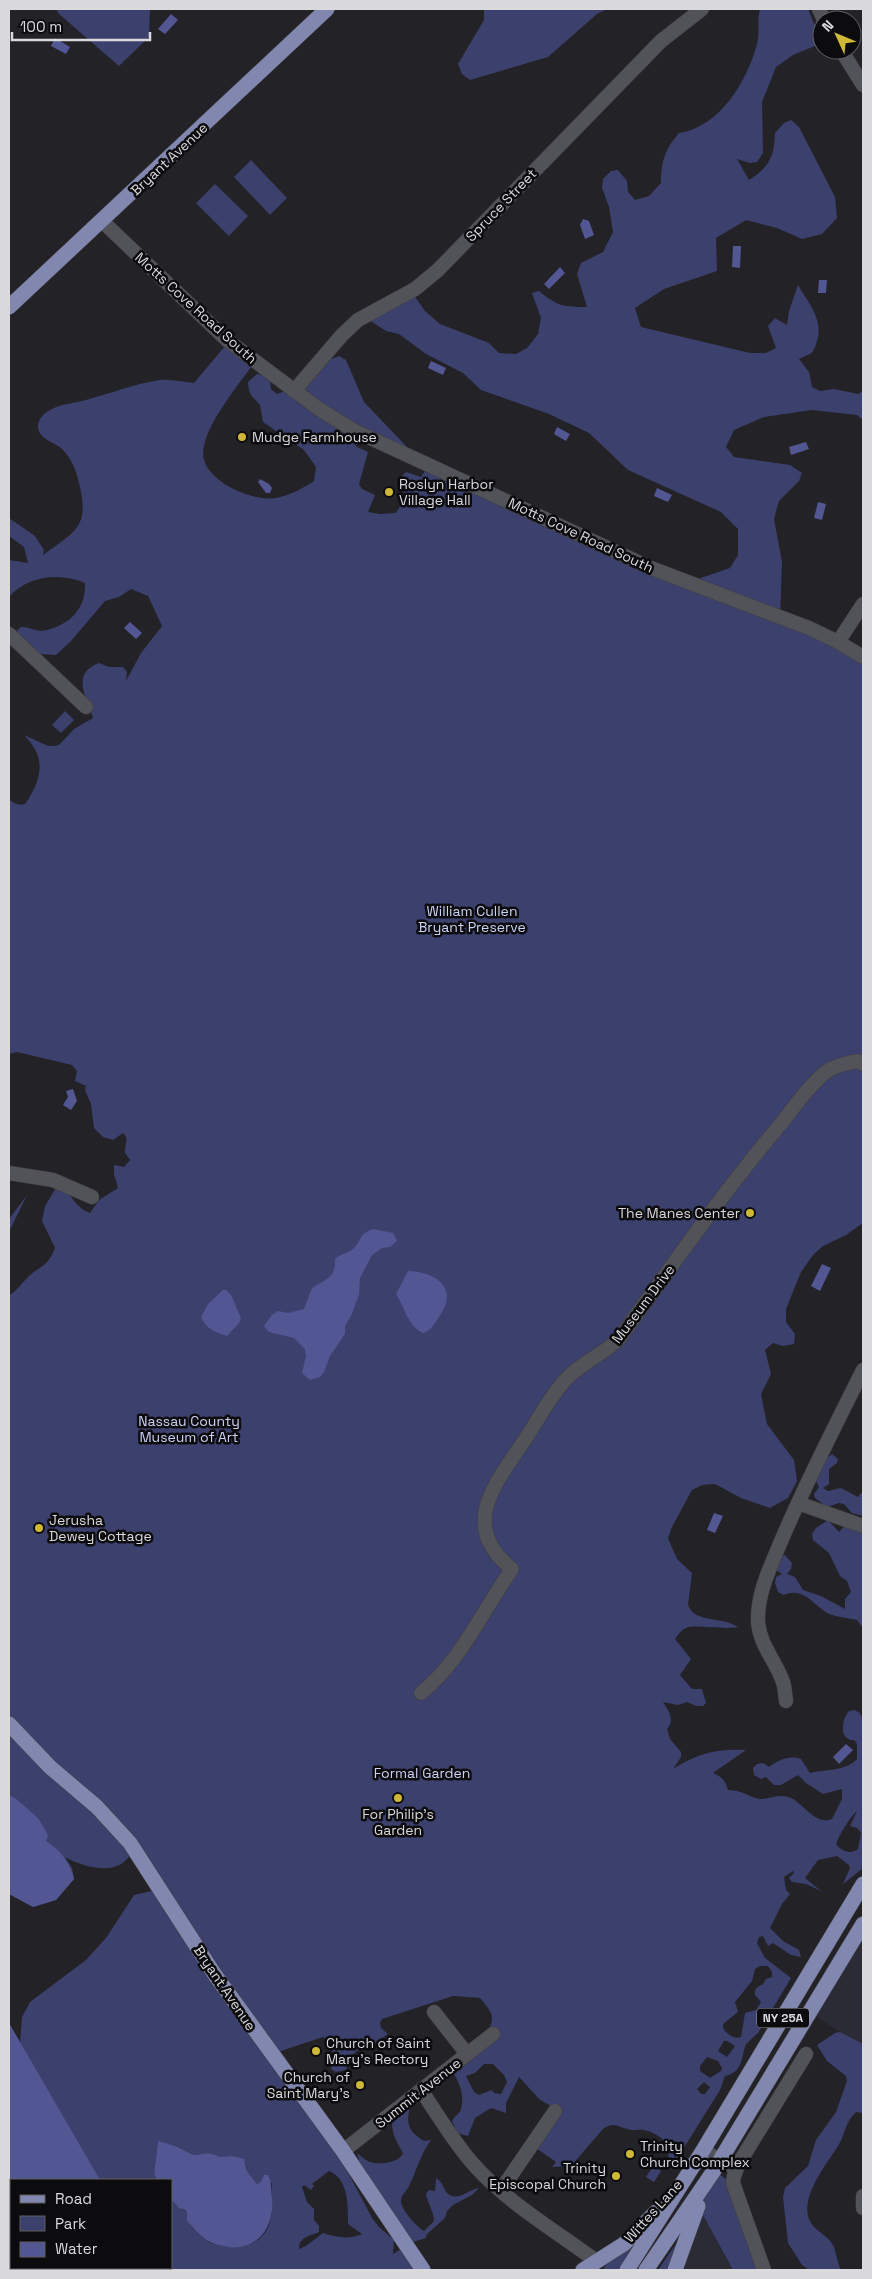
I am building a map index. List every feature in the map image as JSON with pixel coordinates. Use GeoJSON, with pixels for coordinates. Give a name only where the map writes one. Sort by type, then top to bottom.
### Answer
{"type":"FeatureCollection","features":[{"type":"Feature","properties":{"kind":"main road","name":"Bryant Avenue"},"geometry":{"type":"LineString","coordinates":[[9,307],[327,9]]}},
{"type":"Feature","properties":{"kind":"main road","name":"Bryant Avenue"},"geometry":{"type":"LineString","coordinates":[[9,1724],[46,1762],[97,1807],[130,1843],[220,1983],[343,2151],[423,2270]]}},
{"type":"Feature","properties":{"kind":"main road","name":"NY 25A"},"geometry":{"type":"LineString","coordinates":[[627,2270],[703,2151],[863,1884]]}},
{"type":"Feature","properties":{"kind":"main road","name":"NY 25A"},"geometry":{"type":"LineString","coordinates":[[646,2270],[717,2166],[863,1924]]}},
{"type":"Feature","properties":{"kind":"main road","name":"Wittes Lane"},"geometry":{"type":"LineString","coordinates":[[581,2270],[595,2266],[624,2244],[647,2223],[694,2164]]}},
{"type":"Feature","properties":{"kind":"main road"},"geometry":{"type":"LineString","coordinates":[[675,2270],[692,2220],[717,2166]]}},
{"type":"Feature","properties":{"kind":"street","name":"Spruce Street"},"geometry":{"type":"LineString","coordinates":[[294,391],[342,335],[358,320],[415,288],[438,270],[661,41],[702,9]]}},
{"type":"Feature","properties":{"kind":"street"},"geometry":{"type":"LineString","coordinates":[[847,60],[863,85]]}},
{"type":"Feature","properties":{"kind":"street","name":"Motts Cove Road South"},"geometry":{"type":"LineString","coordinates":[[102,221],[208,323],[256,363],[319,410],[353,430],[650,568],[754,606],[838,642],[863,657]]}},
{"type":"Feature","properties":{"kind":"street"},"geometry":{"type":"LineString","coordinates":[[838,642],[863,604]]}},
{"type":"Feature","properties":{"kind":"street"},"geometry":{"type":"LineString","coordinates":[[9,634],[86,707]]}},
{"type":"Feature","properties":{"kind":"street","name":"Museum Drive"},"geometry":{"type":"LineString","coordinates":[[421,1692],[435,1682],[449,1666],[512,1569],[501,1560],[484,1528],[485,1504],[501,1476],[560,1387],[578,1368],[606,1352],[619,1339],[724,1195],[819,1078],[828,1071],[846,1063],[858,1061],[863,1064]]}},
{"type":"Feature","properties":{"kind":"street"},"geometry":{"type":"LineString","coordinates":[[9,1172],[53,1180],[92,1197]]}},
{"type":"Feature","properties":{"kind":"street"},"geometry":{"type":"LineString","coordinates":[[786,1701],[782,1680],[763,1645],[758,1624],[758,1611],[763,1586],[798,1503],[863,1370]]}},
{"type":"Feature","properties":{"kind":"street"},"geometry":{"type":"LineString","coordinates":[[798,1503],[863,1526]]}},
{"type":"Feature","properties":{"kind":"street"},"geometry":{"type":"LineString","coordinates":[[434,2012],[467,2054]]}},
{"type":"Feature","properties":{"kind":"street","name":"Summit Avenue"},"geometry":{"type":"LineString","coordinates":[[343,2151],[493,2034]]}},
{"type":"Feature","properties":{"kind":"street"},"geometry":{"type":"LineString","coordinates":[[764,2270],[737,2196],[734,2183],[736,2168],[806,2054]]}},
{"type":"Feature","properties":{"kind":"street"},"geometry":{"type":"LineString","coordinates":[[421,2090],[469,2159],[501,2190],[580,2250],[595,2266]]}},
{"type":"Feature","properties":{"kind":"street"},"geometry":{"type":"LineString","coordinates":[[501,2190],[555,2111]]}},
{"type":"Feature","properties":{"kind":"street"},"geometry":{"type":"LineString","coordinates":[[703,2151],[717,2166],[736,2168]]}},
{"type":"Feature","properties":{"kind":"street"},"geometry":{"type":"LineString","coordinates":[[863,2196],[863,2208]]}},
{"type":"Feature","properties":{"kind":"street"},"geometry":{"type":"LineString","coordinates":[[580,2250],[584,2261],[581,2270]]}},
{"type":"Feature","properties":{"kind":"shaded area"},"geometry":{"type":"Polygon","coordinates":[[[863,1924],[863,2046],[810,2013],[863,1924]]]}},
{"type":"Feature","properties":{"kind":"shaded area"},"geometry":{"type":"Polygon","coordinates":[[[698,2206],[727,2260],[733,2270],[675,2270],[698,2206]]]}},
{"type":"Feature","properties":{"kind":"green space"},"geometry":{"type":"Polygon","coordinates":[[[56,9],[150,9],[149,37],[119,66],[59,14],[56,9]]]}},
{"type":"Feature","properties":{"kind":"green space"},"geometry":{"type":"Polygon","coordinates":[[[484,9],[607,9],[597,14],[548,57],[470,80],[462,74],[458,64],[484,20],[484,9]]]}},
{"type":"Feature","properties":{"kind":"green space","name":"William Cullen Bryant Preserve"},"geometry":{"type":"Polygon","coordinates":[[[760,9],[808,9],[812,19],[812,47],[793,55],[776,67],[762,102],[763,153],[757,162],[750,163],[737,159],[749,180],[762,170],[770,160],[775,133],[784,123],[791,120],[799,127],[835,197],[837,218],[822,234],[802,239],[777,228],[746,220],[716,238],[717,271],[664,289],[635,308],[641,327],[750,353],[766,353],[776,348],[768,326],[775,318],[787,325],[789,311],[798,285],[811,306],[819,328],[814,350],[799,359],[809,372],[812,387],[820,391],[834,389],[858,394],[863,391],[863,420],[857,415],[812,410],[764,417],[734,430],[726,447],[734,457],[790,465],[802,473],[799,481],[779,501],[774,519],[782,562],[780,617],[863,659],[863,1223],[846,1235],[823,1246],[813,1255],[801,1272],[786,1309],[786,1322],[795,1334],[794,1344],[783,1346],[773,1343],[765,1350],[771,1374],[761,1394],[767,1424],[794,1460],[797,1481],[788,1498],[770,1508],[741,1498],[715,1484],[702,1485],[692,1490],[672,1527],[668,1538],[677,1559],[692,1573],[688,1605],[697,1615],[738,1627],[690,1627],[681,1631],[675,1639],[691,1659],[680,1675],[692,1689],[702,1689],[706,1703],[703,1706],[696,1706],[687,1702],[678,1705],[663,1702],[671,1719],[667,1729],[670,1739],[681,1752],[681,1757],[673,1769],[691,1759],[708,1753],[726,1750],[746,1750],[713,1773],[723,1779],[728,1790],[737,1791],[758,1799],[781,1796],[789,1797],[821,1820],[832,1819],[842,1799],[842,1789],[823,1794],[806,1783],[798,1775],[781,1785],[774,1785],[766,1777],[761,1779],[754,1775],[753,1768],[757,1764],[763,1763],[769,1767],[780,1760],[788,1758],[801,1759],[810,1773],[835,1769],[852,1763],[857,1759],[857,1744],[854,1740],[845,1737],[843,1724],[849,1711],[855,1710],[860,1713],[863,1721],[863,1868],[843,1884],[850,1868],[849,1865],[837,1856],[818,1860],[805,1878],[821,1891],[806,1884],[792,1882],[789,1878],[794,1873],[793,1871],[784,1877],[786,1890],[790,1894],[782,1904],[770,1928],[783,1941],[799,1950],[801,1957],[791,1955],[773,1943],[768,1946],[763,1936],[759,1937],[757,1943],[765,1958],[791,1978],[758,2033],[746,2044],[738,2068],[725,2076],[720,2090],[670,2170],[665,2167],[669,2154],[666,2143],[662,2139],[651,2132],[630,2130],[616,2125],[610,2125],[603,2129],[571,2166],[552,2167],[556,2162],[533,2146],[557,2110],[539,2099],[519,2077],[506,2103],[506,2113],[491,2108],[475,2118],[468,2136],[457,2133],[452,2121],[460,2111],[462,2093],[456,2077],[449,2068],[482,2038],[491,2024],[492,2015],[480,1998],[453,1996],[382,2019],[380,2023],[381,2028],[388,2034],[376,2042],[373,2049],[361,2047],[350,2057],[346,2070],[336,2072],[331,2069],[331,2044],[323,2037],[275,2053],[343,2163],[372,2218],[394,2240],[393,2254],[406,2246],[423,2270],[15,2270],[172,2269],[172,2200],[187,2212],[187,2221],[203,2238],[209,2242],[227,2247],[245,2246],[261,2238],[270,2222],[272,2207],[272,2183],[257,2184],[247,2171],[246,2164],[232,2156],[221,2158],[208,2153],[194,2155],[175,2146],[158,2142],[154,2174],[156,2179],[11,2179],[9,2023],[20,2043],[22,2017],[30,2002],[86,1960],[106,1938],[134,1895],[160,1889],[131,1853],[126,1861],[110,1868],[91,1867],[65,1857],[72,1868],[74,1879],[56,1900],[33,1907],[9,1894],[9,1295],[47,1262],[55,1248],[42,1221],[45,1206],[56,1188],[67,1190],[80,1207],[90,1213],[99,1200],[118,1188],[114,1174],[114,1165],[124,1167],[130,1160],[125,1153],[126,1140],[123,1133],[113,1140],[103,1137],[94,1128],[91,1104],[85,1090],[86,1086],[75,1081],[77,1071],[72,1065],[17,1052],[9,1054],[9,800],[20,805],[26,803],[36,785],[38,777],[39,760],[36,752],[24,735],[48,746],[59,745],[74,729],[93,718],[83,687],[85,673],[99,663],[109,667],[123,667],[127,672],[126,681],[141,653],[162,626],[148,596],[131,589],[119,597],[105,601],[71,641],[56,655],[22,653],[11,646],[12,638],[21,627],[44,631],[63,624],[70,619],[80,607],[85,592],[85,583],[54,577],[34,580],[25,584],[9,597],[9,560],[28,563],[24,547],[9,536],[9,518],[35,536],[44,550],[43,555],[72,533],[81,519],[83,509],[78,478],[73,465],[62,449],[39,432],[39,422],[45,413],[58,406],[141,384],[160,380],[194,383],[225,346],[251,367],[221,409],[208,432],[203,454],[205,464],[211,473],[231,488],[255,497],[276,498],[305,487],[314,481],[316,467],[304,450],[263,422],[260,405],[250,393],[248,382],[257,374],[267,376],[270,380],[271,389],[277,394],[295,387],[324,362],[339,356],[346,360],[364,402],[407,447],[407,450],[365,441],[355,446],[368,452],[359,484],[362,489],[375,495],[368,512],[380,514],[396,513],[405,498],[402,476],[406,472],[421,477],[425,471],[689,582],[730,568],[738,555],[738,529],[721,512],[628,470],[589,433],[549,414],[481,390],[463,373],[426,354],[399,334],[386,331],[369,320],[411,291],[425,311],[440,324],[489,343],[499,353],[516,354],[527,348],[538,334],[541,318],[532,293],[539,291],[561,305],[587,307],[577,274],[581,263],[603,252],[613,232],[609,207],[602,188],[603,179],[611,171],[618,170],[627,181],[628,192],[635,200],[649,196],[661,183],[665,156],[670,145],[679,133],[694,129],[707,122],[730,100],[746,73],[757,44],[760,9]],[[857,1811],[845,1826],[836,1844],[843,1850],[852,1852],[858,1849],[861,1833],[857,1828],[850,1826],[857,1811]],[[760,1966],[755,1969],[752,1981],[735,2002],[738,2012],[723,2024],[723,2028],[733,2037],[741,2037],[745,2013],[756,2010],[761,2002],[755,1995],[756,1989],[766,1979],[772,1977],[772,1972],[768,1966],[760,1966]],[[724,2041],[718,2051],[727,2057],[735,2046],[724,2041]],[[707,2057],[700,2066],[700,2071],[710,2078],[721,2071],[722,2068],[718,2061],[707,2057]],[[484,2064],[475,2073],[466,2076],[474,2092],[479,2095],[492,2090],[494,2093],[501,2094],[507,2082],[504,2075],[493,2064],[484,2064]],[[704,2082],[697,2089],[701,2094],[705,2094],[710,2087],[704,2082]],[[329,2171],[312,2184],[314,2186],[311,2190],[304,2185],[302,2187],[307,2202],[314,2209],[314,2220],[319,2226],[319,2232],[303,2239],[299,2249],[323,2233],[342,2237],[353,2237],[362,2234],[348,2224],[348,2209],[344,2187],[336,2175],[329,2171]]]}},
{"type":"Feature","properties":{"kind":"green space"},"geometry":{"type":"Polygon","coordinates":[[[251,160],[287,198],[270,215],[234,177],[251,160]]]}},
{"type":"Feature","properties":{"kind":"green space"},"geometry":{"type":"Polygon","coordinates":[[[215,184],[248,216],[229,236],[196,203],[215,184]]]}},
{"type":"Feature","properties":{"kind":"green space"},"geometry":{"type":"Polygon","coordinates":[[[65,711],[74,720],[61,733],[52,725],[65,711]]]}},
{"type":"Feature","properties":{"kind":"green space"},"geometry":{"type":"Polygon","coordinates":[[[27,1195],[9,1232],[9,1219],[27,1195]]]}},
{"type":"Feature","properties":{"kind":"green space"},"geometry":{"type":"Polygon","coordinates":[[[832,1454],[838,1459],[837,1463],[829,1469],[829,1484],[823,1488],[828,1491],[841,1488],[858,1497],[863,1491],[863,1516],[852,1513],[844,1504],[839,1503],[827,1507],[815,1498],[814,1494],[819,1487],[816,1481],[824,1460],[832,1454]]]}},
{"type":"Feature","properties":{"kind":"green space"},"geometry":{"type":"Polygon","coordinates":[[[828,1520],[839,1532],[846,1524],[863,1524],[863,1628],[857,1620],[829,1614],[803,1595],[791,1593],[784,1595],[778,1592],[775,1583],[776,1577],[782,1574],[776,1570],[781,1556],[785,1555],[792,1563],[791,1569],[787,1574],[795,1577],[803,1590],[821,1596],[845,1609],[845,1599],[851,1592],[847,1581],[840,1576],[829,1553],[813,1540],[812,1534],[816,1528],[828,1520]]]}},
{"type":"Feature","properties":{"kind":"green space"},"geometry":{"type":"Polygon","coordinates":[[[840,2032],[863,2044],[863,2113],[856,2112],[847,2124],[840,2142],[815,2183],[808,2204],[808,2214],[811,2223],[833,2245],[841,2270],[809,2270],[802,2265],[788,2243],[783,2197],[785,2188],[808,2166],[816,2140],[836,2112],[847,2081],[846,2076],[827,2061],[817,2045],[835,2033],[840,2032]]]}},
{"type":"Feature","properties":{"kind":"green space"},"geometry":{"type":"Polygon","coordinates":[[[410,2106],[408,2122],[411,2130],[424,2141],[431,2140],[421,2157],[408,2188],[401,2198],[401,2204],[409,2217],[424,2231],[434,2221],[426,2194],[429,2190],[435,2191],[436,2178],[448,2194],[456,2197],[479,2188],[472,2195],[453,2205],[447,2211],[445,2218],[427,2234],[426,2238],[413,2242],[360,2163],[357,2153],[374,2163],[398,2159],[403,2153],[394,2134],[393,2119],[410,2106]]]}},
{"type":"Feature","properties":{"kind":"green space"},"geometry":{"type":"Polygon","coordinates":[[[653,2166],[661,2171],[654,2182],[646,2177],[653,2166]]]}},
{"type":"Feature","properties":{"kind":"green space"},"geometry":{"type":"Polygon","coordinates":[[[716,2172],[726,2179],[757,2270],[733,2270],[698,2206],[716,2172]]]}},
{"type":"Feature","properties":{"kind":"green space"},"geometry":{"type":"Polygon","coordinates":[[[641,2234],[621,2270],[603,2270],[607,2263],[641,2234]]]}},
{"type":"Feature","properties":{"kind":"green space"},"geometry":{"type":"Polygon","coordinates":[[[680,2238],[667,2270],[658,2270],[680,2238]]]}},
{"type":"Feature","properties":{"kind":"water"},"geometry":{"type":"Polygon","coordinates":[[[171,14],[178,20],[165,34],[158,29],[171,14]]]}},
{"type":"Feature","properties":{"kind":"water"},"geometry":{"type":"Polygon","coordinates":[[[55,38],[70,47],[66,54],[51,46],[55,38]]]}},
{"type":"Feature","properties":{"kind":"water"},"geometry":{"type":"Polygon","coordinates":[[[583,219],[589,221],[594,235],[585,239],[580,225],[583,219]]]}},
{"type":"Feature","properties":{"kind":"water"},"geometry":{"type":"Polygon","coordinates":[[[733,246],[741,246],[740,268],[732,267],[733,246]]]}},
{"type":"Feature","properties":{"kind":"water"},"geometry":{"type":"Polygon","coordinates":[[[560,267],[565,273],[549,289],[544,284],[560,267]]]}},
{"type":"Feature","properties":{"kind":"water"},"geometry":{"type":"Polygon","coordinates":[[[819,280],[827,280],[826,293],[818,293],[819,280]]]}},
{"type":"Feature","properties":{"kind":"water"},"geometry":{"type":"Polygon","coordinates":[[[431,361],[446,368],[443,375],[428,368],[431,361]]]}},
{"type":"Feature","properties":{"kind":"water"},"geometry":{"type":"Polygon","coordinates":[[[557,427],[570,434],[566,441],[554,434],[557,427]]]}},
{"type":"Feature","properties":{"kind":"water"},"geometry":{"type":"Polygon","coordinates":[[[806,442],[809,449],[791,455],[789,447],[806,442]]]}},
{"type":"Feature","properties":{"kind":"water"},"geometry":{"type":"Polygon","coordinates":[[[260,479],[272,488],[270,493],[266,493],[258,482],[260,479]]]}},
{"type":"Feature","properties":{"kind":"water"},"geometry":{"type":"Polygon","coordinates":[[[657,488],[672,495],[668,502],[654,496],[657,488]]]}},
{"type":"Feature","properties":{"kind":"water"},"geometry":{"type":"Polygon","coordinates":[[[818,502],[826,504],[822,520],[814,518],[818,502]]]}},
{"type":"Feature","properties":{"kind":"water"},"geometry":{"type":"Polygon","coordinates":[[[130,622],[142,633],[136,639],[124,628],[130,622]]]}},
{"type":"Feature","properties":{"kind":"water"},"geometry":{"type":"Polygon","coordinates":[[[73,1089],[77,1101],[71,1110],[63,1105],[68,1097],[66,1091],[73,1089]]]}},
{"type":"Feature","properties":{"kind":"water"},"geometry":{"type":"Polygon","coordinates":[[[373,1229],[393,1233],[397,1241],[390,1247],[382,1248],[372,1255],[360,1278],[359,1295],[345,1326],[345,1334],[330,1356],[324,1372],[320,1377],[310,1380],[302,1373],[306,1356],[305,1349],[294,1338],[269,1332],[264,1326],[272,1315],[278,1311],[288,1313],[304,1309],[312,1288],[332,1274],[335,1259],[353,1249],[362,1236],[373,1229]]]}},
{"type":"Feature","properties":{"kind":"water"},"geometry":{"type":"Polygon","coordinates":[[[822,1264],[831,1268],[820,1291],[811,1286],[822,1264]]]}},
{"type":"Feature","properties":{"kind":"water"},"geometry":{"type":"Polygon","coordinates":[[[408,1271],[436,1278],[446,1290],[445,1307],[433,1326],[423,1333],[410,1321],[396,1294],[408,1271]]]}},
{"type":"Feature","properties":{"kind":"water"},"geometry":{"type":"Polygon","coordinates":[[[223,1290],[226,1290],[231,1295],[241,1318],[227,1336],[208,1327],[201,1317],[208,1304],[223,1290]]]}},
{"type":"Feature","properties":{"kind":"water"},"geometry":{"type":"Polygon","coordinates":[[[714,1513],[723,1516],[715,1533],[707,1530],[714,1513]]]}},
{"type":"Feature","properties":{"kind":"water"},"geometry":{"type":"Polygon","coordinates":[[[846,1744],[853,1750],[839,1764],[833,1757],[846,1744]]]}},
{"type":"Feature","properties":{"kind":"water"},"geometry":{"type":"Polygon","coordinates":[[[9,1795],[38,1818],[48,1835],[46,1841],[60,1852],[70,1867],[74,1879],[56,1900],[33,1907],[9,1894],[9,1795]]]}},
{"type":"Feature","properties":{"kind":"water"},"geometry":{"type":"Polygon","coordinates":[[[9,2023],[99,2179],[10,2179],[10,2269],[150,2270],[9,2270],[9,2023]]]}},
{"type":"Feature","properties":{"kind":"water"},"geometry":{"type":"Polygon","coordinates":[[[158,2141],[175,2146],[194,2155],[208,2153],[221,2157],[232,2156],[244,2159],[247,2171],[257,2184],[261,2182],[264,2175],[268,2175],[272,2197],[272,2211],[269,2223],[264,2233],[246,2245],[235,2247],[223,2246],[210,2242],[187,2221],[187,2212],[179,2208],[172,2200],[172,2179],[156,2179],[154,2174],[158,2141]]]}},
{"type":"Feature","properties":{"kind":"place","name":"Mudge Farmhouse"},"geometry":{"type":"Point","coordinates":[242,437]}},
{"type":"Feature","properties":{"kind":"place","name":"Roslyn Harbor Village Hall"},"geometry":{"type":"Point","coordinates":[389,492]}},
{"type":"Feature","properties":{"kind":"place","name":"The Manes Center"},"geometry":{"type":"Point","coordinates":[750,1213]}},
{"type":"Feature","properties":{"kind":"place","name":"Jerusha Dewey Cottage"},"geometry":{"type":"Point","coordinates":[39,1528]}},
{"type":"Feature","properties":{"kind":"place","name":"For Philip's Garden"},"geometry":{"type":"Point","coordinates":[398,1798]}},
{"type":"Feature","properties":{"kind":"place","name":"Church of Saint Mary's Rectory"},"geometry":{"type":"Point","coordinates":[316,2051]}},
{"type":"Feature","properties":{"kind":"place","name":"Church of Saint Mary's"},"geometry":{"type":"Point","coordinates":[360,2085]}},
{"type":"Feature","properties":{"kind":"place","name":"Trinity Church Complex"},"geometry":{"type":"Point","coordinates":[630,2154]}},
{"type":"Feature","properties":{"kind":"place","name":"Trinity Episcopal Church"},"geometry":{"type":"Point","coordinates":[616,2176]}},
{"type":"Feature","properties":{"kind":"park label","name":"Nassau County Museum of Art"},"geometry":{"type":"Point","coordinates":[189,1429]}},
{"type":"Feature","properties":{"kind":"park label","name":"Formal Garden"},"geometry":{"type":"Point","coordinates":[422,1773]}}]}
